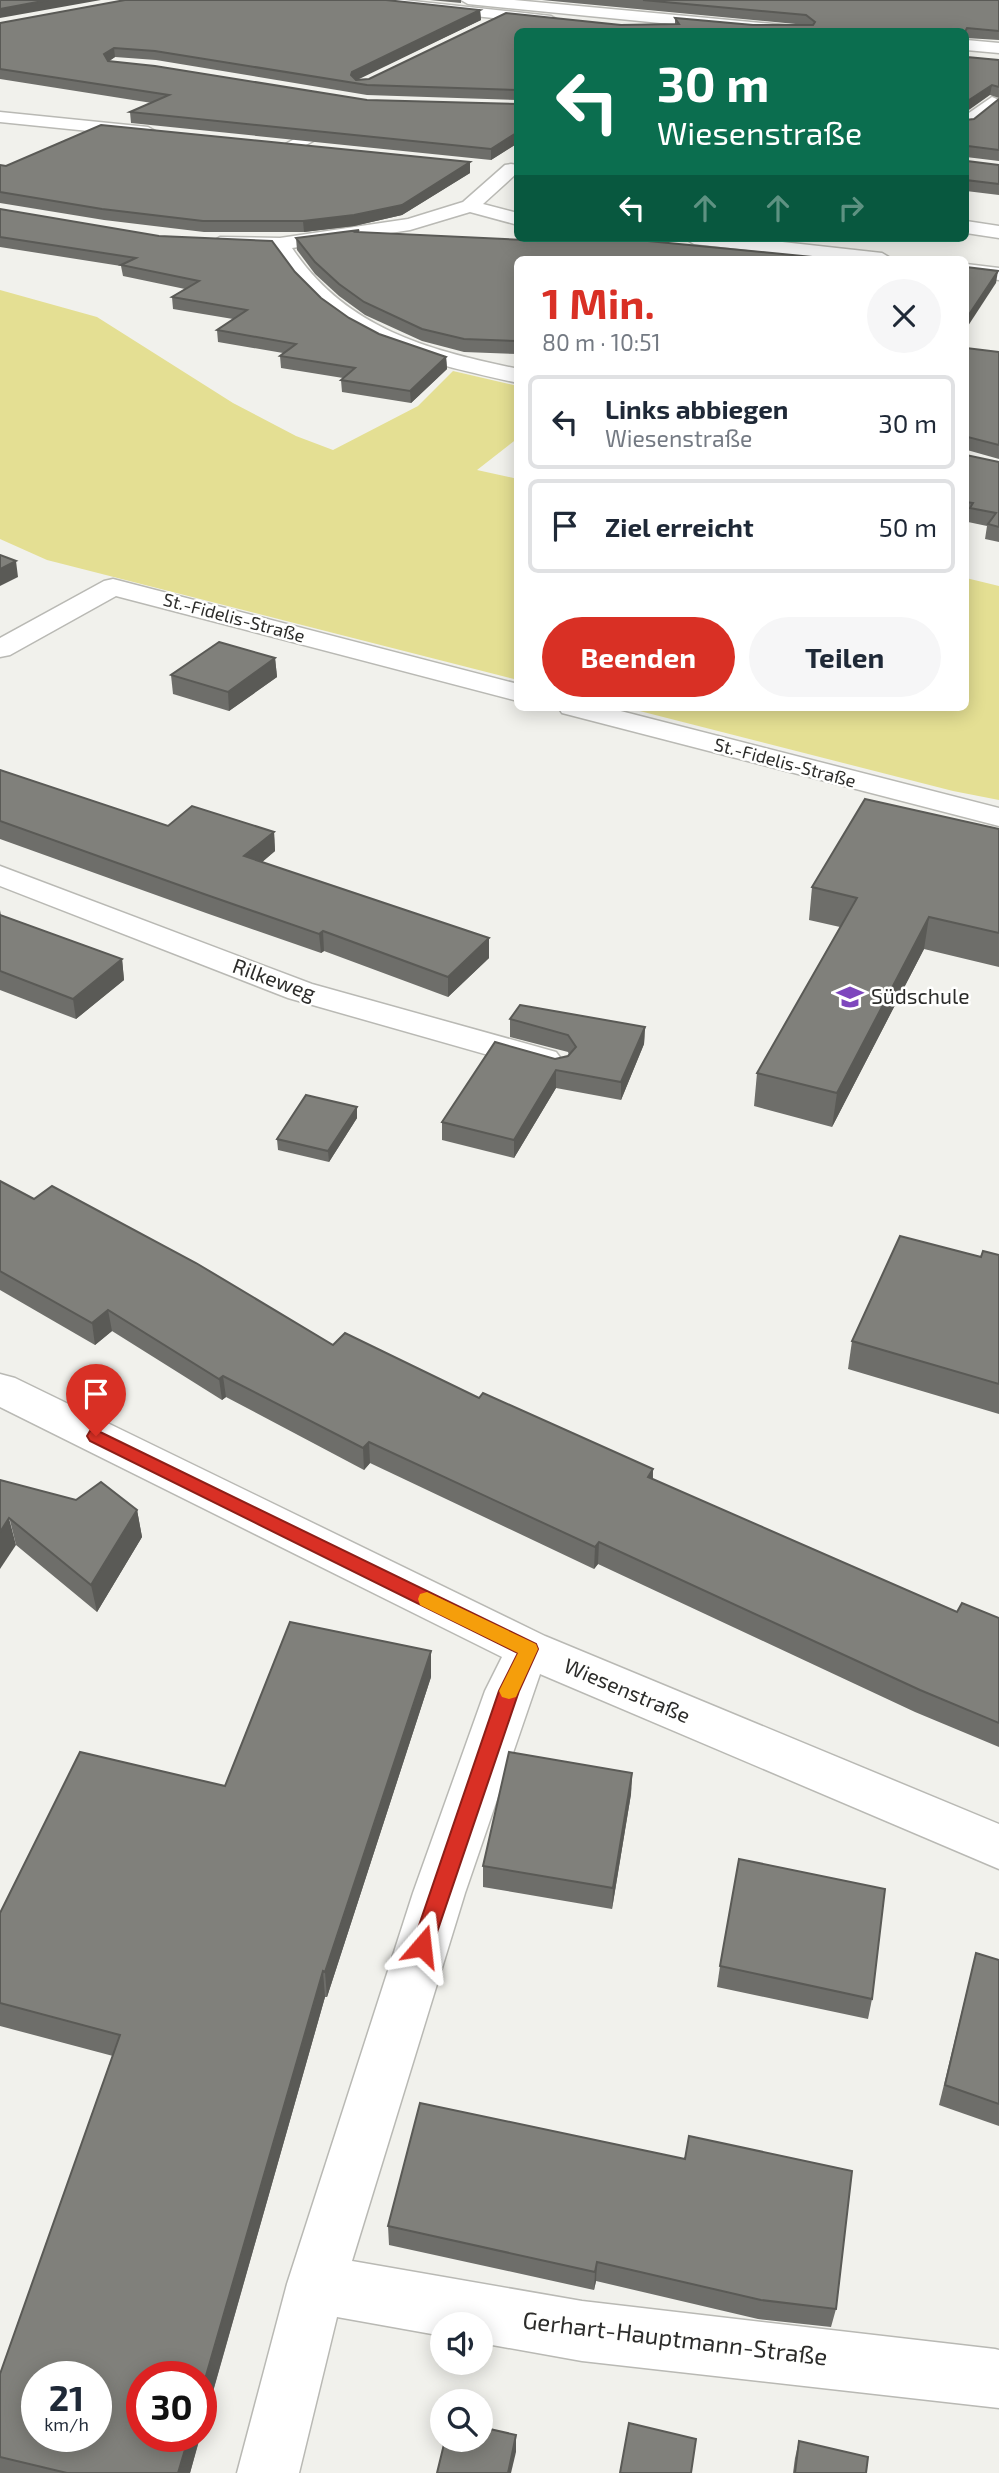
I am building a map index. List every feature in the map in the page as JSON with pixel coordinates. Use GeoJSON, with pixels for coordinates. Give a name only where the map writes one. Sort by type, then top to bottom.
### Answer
{"type":"FeatureCollection","features":[{"type":"Feature","properties":{"kind":"street"},"geometry":{"type":"LineString","coordinates":[[361,0],[628,28]]}},
{"type":"Feature","properties":{"kind":"street"},"geometry":{"type":"LineString","coordinates":[[468,0],[763,28]]}},
{"type":"Feature","properties":{"kind":"street"},"geometry":{"type":"LineString","coordinates":[[478,28],[502,16]]}},
{"type":"Feature","properties":{"kind":"street"},"geometry":{"type":"LineString","coordinates":[[969,45],[999,49]]}},
{"type":"Feature","properties":{"kind":"street"},"geometry":{"type":"LineString","coordinates":[[983,61],[999,49]]}},
{"type":"Feature","properties":{"kind":"street"},"geometry":{"type":"LineString","coordinates":[[317,149],[282,146],[356,102]]}},
{"type":"Feature","properties":{"kind":"street"},"geometry":{"type":"LineString","coordinates":[[969,121],[992,107]]}},
{"type":"Feature","properties":{"kind":"street"},"geometry":{"type":"LineString","coordinates":[[0,117],[165,134]]}},
{"type":"Feature","properties":{"kind":"street"},"geometry":{"type":"LineString","coordinates":[[483,166],[514,169]]}},
{"type":"Feature","properties":{"kind":"street"},"geometry":{"type":"LineString","coordinates":[[198,242],[280,244],[378,231],[470,206],[514,169]]}},
{"type":"Feature","properties":{"kind":"street"},"geometry":{"type":"LineString","coordinates":[[470,206],[514,218]]}},
{"type":"Feature","properties":{"kind":"street"},"geometry":{"type":"LineString","coordinates":[[969,227],[999,232]]}},
{"type":"Feature","properties":{"kind":"street"},"geometry":{"type":"LineString","coordinates":[[730,242],[855,256]]}},
{"type":"Feature","properties":{"kind":"street"},"geometry":{"type":"LineString","coordinates":[[280,244],[307,284],[350,318],[411,348],[463,364],[514,375]]}},
{"type":"Feature","properties":{"kind":"street"},"geometry":{"type":"LineString","coordinates":[[969,270],[999,274]]}},
{"type":"Feature","properties":{"kind":"street","name":"St.-Fidelis-Straße"},"geometry":{"type":"LineString","coordinates":[[0,649],[113,586],[514,692]]}},
{"type":"Feature","properties":{"kind":"street","name":"St.-Fidelis-Straße"},"geometry":{"type":"LineString","coordinates":[[588,711],[999,817]]}},
{"type":"Feature","properties":{"kind":"street","name":"Rilkeweg"},"geometry":{"type":"LineString","coordinates":[[0,875],[300,991],[555,1063]]}},
{"type":"Feature","properties":{"kind":"street","name":"Wiesenstraße"},"geometry":{"type":"LineString","coordinates":[[0,1389],[529,1649],[999,1847]]}},
{"type":"Feature","properties":{"kind":"street"},"geometry":{"type":"LineString","coordinates":[[268,2473],[316,2284],[439,1894],[509,1691],[529,1649]]}},
{"type":"Feature","properties":{"kind":"street","name":"Gerhart-Hauptmann-Straße"},"geometry":{"type":"LineString","coordinates":[[316,2284],[582,2331],[995,2378]]}},
{"type":"Feature","properties":{"kind":"shaded area"},"geometry":{"type":"Polygon","coordinates":[[[0,290],[97,317],[233,403],[296,436],[333,450],[418,406],[453,371],[514,385],[514,441],[477,470],[514,478],[514,679],[47,560],[0,539],[0,290]]]}},
{"type":"Feature","properties":{"kind":"shaded area"},"geometry":{"type":"Polygon","coordinates":[[[969,579],[999,586],[999,800],[953,791],[640,711],[969,711],[969,579]]]}},
{"type":"Feature","properties":{"kind":"building"},"geometry":{"type":"Polygon","coordinates":[[[0,0],[48,0],[0,9],[0,0]]]}},
{"type":"Feature","properties":{"kind":"building"},"geometry":{"type":"Polygon","coordinates":[[[125,0],[386,0],[480,10],[352,72],[351,75],[356,80],[369,79],[506,13],[621,25],[679,24],[675,18],[753,25],[813,25],[815,22],[806,15],[643,0],[999,0],[999,31],[969,28],[514,28],[514,90],[367,85],[155,51],[114,48],[104,54],[108,61],[367,100],[514,104],[514,135],[491,149],[130,112],[169,95],[0,69],[0,23],[125,0]]]}},
{"type":"Feature","properties":{"kind":"building"},"geometry":{"type":"Polygon","coordinates":[[[969,57],[999,60],[999,87],[992,85],[969,100],[969,57]]]}},
{"type":"Feature","properties":{"kind":"building"},"geometry":{"type":"Polygon","coordinates":[[[999,99],[999,150],[969,146],[969,120],[974,119],[999,99]]]}},
{"type":"Feature","properties":{"kind":"building"},"geometry":{"type":"Polygon","coordinates":[[[101,125],[470,162],[402,205],[354,215],[303,221],[203,221],[102,209],[0,192],[0,165],[6,166],[101,125]]]}},
{"type":"Feature","properties":{"kind":"building"},"geometry":{"type":"Polygon","coordinates":[[[969,161],[999,165],[999,184],[969,180],[969,161]]]}},
{"type":"Feature","properties":{"kind":"building"},"geometry":{"type":"Polygon","coordinates":[[[0,209],[159,236],[272,241],[295,272],[321,298],[349,318],[379,334],[446,357],[410,391],[341,380],[355,368],[280,356],[296,344],[217,330],[247,310],[172,297],[199,281],[121,265],[136,258],[0,237],[0,209]]]}},
{"type":"Feature","properties":{"kind":"building"},"geometry":{"type":"Polygon","coordinates":[[[359,230],[356,232],[514,239],[514,242],[658,242],[802,256],[514,256],[514,341],[464,339],[422,329],[364,302],[315,262],[296,238],[359,230]]]}},
{"type":"Feature","properties":{"kind":"building"},"geometry":{"type":"Polygon","coordinates":[[[969,267],[998,271],[969,314],[969,267]]]}},
{"type":"Feature","properties":{"kind":"building"},"geometry":{"type":"Polygon","coordinates":[[[969,348],[999,352],[999,445],[969,437],[969,348]]]}},
{"type":"Feature","properties":{"kind":"building"},"geometry":{"type":"Polygon","coordinates":[[[969,456],[999,462],[999,527],[988,524],[996,513],[970,508],[973,503],[969,502],[969,456]]]}},
{"type":"Feature","properties":{"kind":"building"},"geometry":{"type":"Polygon","coordinates":[[[0,555],[16,561],[0,569],[0,555]]]}},
{"type":"Feature","properties":{"kind":"building"},"geometry":{"type":"Polygon","coordinates":[[[219,642],[275,658],[228,692],[171,675],[219,642]]]}},
{"type":"Feature","properties":{"kind":"building"},"geometry":{"type":"Polygon","coordinates":[[[0,770],[168,826],[192,806],[274,832],[244,856],[489,938],[448,977],[323,931],[319,934],[0,821],[0,770]]]}},
{"type":"Feature","properties":{"kind":"building"},"geometry":{"type":"Polygon","coordinates":[[[865,799],[999,829],[999,933],[929,917],[837,1093],[757,1073],[857,898],[812,887],[865,799]]]}},
{"type":"Feature","properties":{"kind":"building"},"geometry":{"type":"Polygon","coordinates":[[[0,915],[122,959],[73,999],[0,971],[0,915]]]}},
{"type":"Feature","properties":{"kind":"building"},"geometry":{"type":"Polygon","coordinates":[[[520,1005],[645,1027],[621,1082],[556,1070],[514,1140],[442,1122],[495,1042],[555,1059],[568,1056],[576,1047],[568,1035],[510,1019],[520,1005]]]}},
{"type":"Feature","properties":{"kind":"building"},"geometry":{"type":"Polygon","coordinates":[[[306,1095],[357,1107],[328,1151],[277,1139],[306,1095]]]}},
{"type":"Feature","properties":{"kind":"building"},"geometry":{"type":"Polygon","coordinates":[[[0,1181],[34,1199],[52,1186],[196,1263],[333,1345],[345,1333],[479,1398],[483,1393],[653,1469],[648,1477],[957,1612],[962,1603],[999,1618],[999,1723],[920,1690],[599,1542],[595,1547],[369,1442],[363,1448],[223,1376],[219,1379],[108,1310],[92,1323],[0,1271],[0,1181]]]}},
{"type":"Feature","properties":{"kind":"building"},"geometry":{"type":"Polygon","coordinates":[[[900,1236],[981,1257],[983,1251],[999,1255],[999,1384],[852,1341],[900,1236]]]}},
{"type":"Feature","properties":{"kind":"building"},"geometry":{"type":"Polygon","coordinates":[[[0,1480],[76,1500],[101,1482],[137,1510],[91,1585],[9,1518],[0,1532],[0,1480]]]}},
{"type":"Feature","properties":{"kind":"building"},"geometry":{"type":"Polygon","coordinates":[[[290,1622],[431,1651],[325,1972],[323,1971],[210,2361],[126,2361],[126,2452],[184,2452],[178,2473],[67,2473],[0,2457],[0,2374],[120,2035],[0,2003],[0,1913],[80,1752],[225,1786],[290,1622]]]}},
{"type":"Feature","properties":{"kind":"building"},"geometry":{"type":"Polygon","coordinates":[[[509,1752],[632,1773],[613,1888],[483,1866],[509,1752]]]}},
{"type":"Feature","properties":{"kind":"building"},"geometry":{"type":"Polygon","coordinates":[[[739,1859],[885,1889],[872,1999],[720,1966],[739,1859]]]}},
{"type":"Feature","properties":{"kind":"building"},"geometry":{"type":"Polygon","coordinates":[[[976,1953],[999,1960],[999,2104],[945,2085],[976,1953]]]}},
{"type":"Feature","properties":{"kind":"building"},"geometry":{"type":"Polygon","coordinates":[[[420,2103],[685,2159],[689,2136],[852,2171],[836,2309],[761,2300],[597,2262],[595,2272],[388,2226],[420,2103]]]}},
{"type":"Feature","properties":{"kind":"building"},"geometry":{"type":"Polygon","coordinates":[[[629,2423],[696,2439],[691,2473],[620,2473],[629,2423]]]}},
{"type":"Feature","properties":{"kind":"building"},"geometry":{"type":"Polygon","coordinates":[[[493,2430],[516,2435],[508,2473],[437,2473],[442,2452],[493,2452],[493,2430]]]}},
{"type":"Feature","properties":{"kind":"building"},"geometry":{"type":"Polygon","coordinates":[[[799,2441],[868,2457],[866,2473],[795,2473],[799,2441]]]}},
{"type":"Feature","properties":{"kind":"slow traffic"},"geometry":{"type":"LineString","coordinates":[[427,1599],[529,1649],[509,1691]]}},
{"type":"Feature","properties":{"kind":"place","name":"Südschule"},"geometry":{"type":"Point","coordinates":[850,997]}},
{"type":"Feature","properties":{"kind":"route"},"geometry":{"type":"LineString","coordinates":[[96,1436],[529,1649],[509,1691],[422,1946]]}}]}
